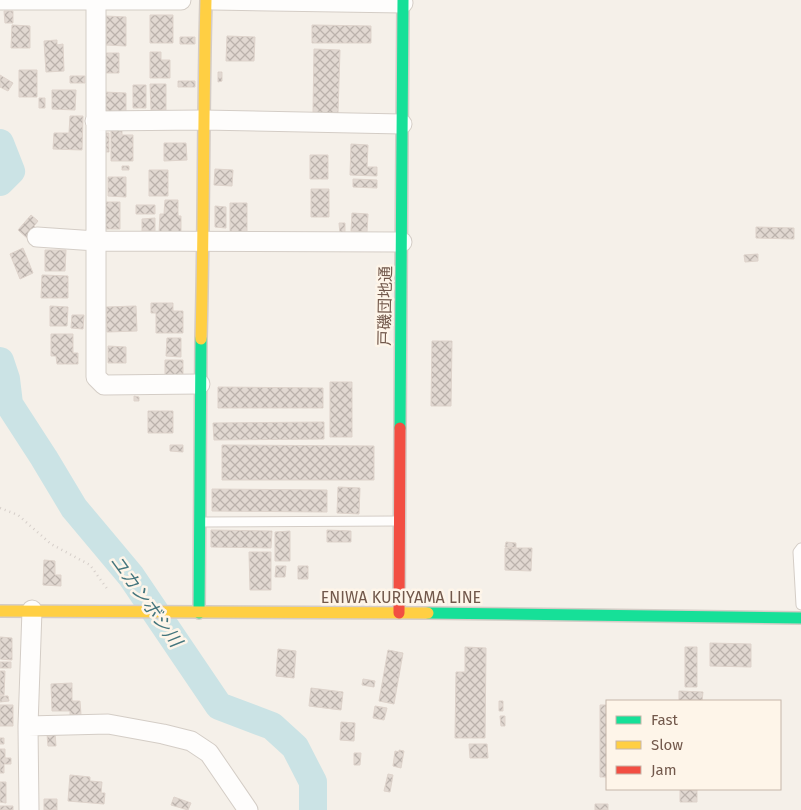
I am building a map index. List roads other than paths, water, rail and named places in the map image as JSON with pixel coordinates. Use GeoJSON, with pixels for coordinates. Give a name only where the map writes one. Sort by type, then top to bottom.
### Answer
{"type":"FeatureCollection","features":[{"type":"Feature","properties":{"kind":"street"},"geometry":{"type":"LineString","coordinates":[[0,0],[181,0]]}},
{"type":"Feature","properties":{"kind":"street"},"geometry":{"type":"LineString","coordinates":[[96,0],[96,377],[104,385],[200,384]]}},
{"type":"Feature","properties":{"kind":"street"},"geometry":{"type":"LineString","coordinates":[[194,613],[199,522],[206,0]]}},
{"type":"Feature","properties":{"kind":"street"},"geometry":{"type":"LineString","coordinates":[[213,0],[403,1]]}},
{"type":"Feature","properties":{"kind":"street","name":"戸磯団地通"},"geometry":{"type":"LineString","coordinates":[[399,613],[403,1]]}},
{"type":"Feature","properties":{"kind":"street"},"geometry":{"type":"LineString","coordinates":[[95,121],[203,120],[402,124]]}},
{"type":"Feature","properties":{"kind":"street"},"geometry":{"type":"LineString","coordinates":[[37,237],[96,241],[402,242]]}},
{"type":"Feature","properties":{"kind":"street"},"geometry":{"type":"LineString","coordinates":[[29,810],[28,726],[32,610]]}},
{"type":"Feature","properties":{"kind":"street","name":"ENIWA KURIYAMA LINE"},"geometry":{"type":"LineString","coordinates":[[0,611],[801,618]]}},
{"type":"Feature","properties":{"kind":"street"},"geometry":{"type":"LineString","coordinates":[[28,726],[108,724],[191,741],[209,754],[248,810]]}},
{"type":"Feature","properties":{"kind":"lane"},"geometry":{"type":"LineString","coordinates":[[199,522],[400,521]]}},
{"type":"Feature","properties":{"kind":"lane"},"geometry":{"type":"LineString","coordinates":[[801,548],[798,552],[801,605]]}},
{"type":"Feature","properties":{"kind":"waterway","name":"ユカンボシ川"},"geometry":{"type":"LineString","coordinates":[[0,143],[11,171],[0,182]]}},
{"type":"Feature","properties":{"kind":"waterway","name":"ユカンボシ川"},"geometry":{"type":"LineString","coordinates":[[0,361],[6,379],[9,404],[74,508],[131,576],[219,706],[272,726],[295,747],[313,782],[313,810]]}}]}
